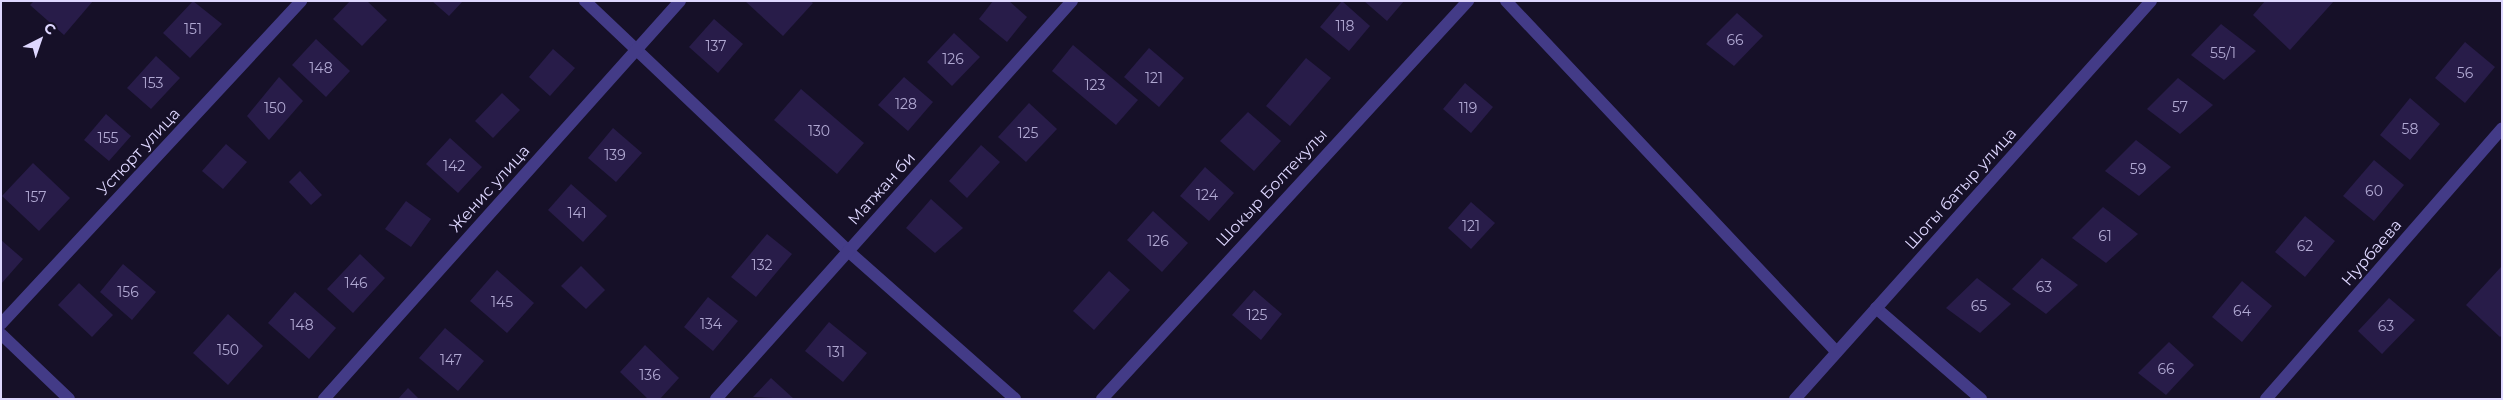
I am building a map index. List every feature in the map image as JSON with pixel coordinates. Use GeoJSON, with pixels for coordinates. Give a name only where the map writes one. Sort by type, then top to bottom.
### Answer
{"type":"FeatureCollection","features":[{"type":"Feature","properties":{"kind":"street","name":"Устюрт улица"},"geometry":{"type":"LineString","coordinates":[[1,324],[301,1]]}},
{"type":"Feature","properties":{"kind":"street"},"geometry":{"type":"LineString","coordinates":[[585,1],[638,49],[848,251],[1015,399]]}},
{"type":"Feature","properties":{"kind":"street","name":"Женис улица"},"geometry":{"type":"LineString","coordinates":[[324,399],[680,1]]}},
{"type":"Feature","properties":{"kind":"street","name":"Матжан би"},"geometry":{"type":"LineString","coordinates":[[716,399],[1072,1]]}},
{"type":"Feature","properties":{"kind":"street","name":"Шокыр Болтекулы"},"geometry":{"type":"LineString","coordinates":[[1102,399],[1468,1]]}},
{"type":"Feature","properties":{"kind":"street"},"geometry":{"type":"LineString","coordinates":[[1506,1],[1837,352]]}},
{"type":"Feature","properties":{"kind":"street","name":"Шогы батыр улица"},"geometry":{"type":"LineString","coordinates":[[1795,399],[2151,1]]}},
{"type":"Feature","properties":{"kind":"street","name":"Нурбаева"},"geometry":{"type":"LineString","coordinates":[[2266,399],[2502,128]]}},
{"type":"Feature","properties":{"kind":"street"},"geometry":{"type":"LineString","coordinates":[[1876,308],[1981,399]]}},
{"type":"Feature","properties":{"kind":"street"},"geometry":{"type":"LineString","coordinates":[[1,334],[69,399]]}},
{"type":"Feature","properties":{"kind":"building"},"geometry":{"type":"Polygon","coordinates":[[[34,1],[93,1],[64,35],[30,5],[34,1]]]}},
{"type":"Feature","properties":{"kind":"building"},"geometry":{"type":"Polygon","coordinates":[[[193,1],[222,24],[190,58],[163,33],[193,1]]]}},
{"type":"Feature","properties":{"kind":"building"},"geometry":{"type":"Polygon","coordinates":[[[350,1],[367,1],[387,20],[362,46],[333,19],[350,1]]]}},
{"type":"Feature","properties":{"kind":"building"},"geometry":{"type":"Polygon","coordinates":[[[432,1],[463,1],[449,16],[432,1]]]}},
{"type":"Feature","properties":{"kind":"building"},"geometry":{"type":"Polygon","coordinates":[[[745,1],[810,1],[813,3],[783,36],[745,1]]]}},
{"type":"Feature","properties":{"kind":"building"},"geometry":{"type":"Polygon","coordinates":[[[993,1],[1009,1],[1027,17],[1007,42],[979,19],[993,1]]]}},
{"type":"Feature","properties":{"kind":"building"},"geometry":{"type":"Polygon","coordinates":[[[1342,1],[1370,26],[1349,51],[1320,27],[1342,1]]]}},
{"type":"Feature","properties":{"kind":"building"},"geometry":{"type":"Polygon","coordinates":[[[1364,1],[1404,1],[1387,21],[1364,1]]]}},
{"type":"Feature","properties":{"kind":"building"},"geometry":{"type":"Polygon","coordinates":[[[2265,1],[2334,1],[2290,50],[2253,15],[2265,1]]]}},
{"type":"Feature","properties":{"kind":"building"},"geometry":{"type":"Polygon","coordinates":[[[1737,13],[1763,36],[1734,66],[1706,44],[1737,13]]]}},
{"type":"Feature","properties":{"kind":"building"},"geometry":{"type":"Polygon","coordinates":[[[714,19],[743,44],[718,73],[689,47],[714,19]]]}},
{"type":"Feature","properties":{"kind":"building"},"geometry":{"type":"Polygon","coordinates":[[[2221,24],[2256,51],[2224,80],[2191,55],[2221,24]]]}},
{"type":"Feature","properties":{"kind":"building"},"geometry":{"type":"Polygon","coordinates":[[[954,33],[980,57],[952,86],[927,62],[954,33]]]}},
{"type":"Feature","properties":{"kind":"building"},"geometry":{"type":"Polygon","coordinates":[[[316,39],[350,71],[326,97],[292,65],[316,39]]]}},
{"type":"Feature","properties":{"kind":"building"},"geometry":{"type":"Polygon","coordinates":[[[2465,42],[2495,67],[2465,103],[2435,78],[2465,42]]]}},
{"type":"Feature","properties":{"kind":"building"},"geometry":{"type":"Polygon","coordinates":[[[1073,45],[1138,100],[1116,125],[1052,71],[1073,45]]]}},
{"type":"Feature","properties":{"kind":"building"},"geometry":{"type":"Polygon","coordinates":[[[1149,48],[1184,78],[1159,107],[1124,77],[1149,48]]]}},
{"type":"Feature","properties":{"kind":"building"},"geometry":{"type":"Polygon","coordinates":[[[553,49],[575,68],[550,96],[529,77],[553,49]]]}},
{"type":"Feature","properties":{"kind":"building"},"geometry":{"type":"Polygon","coordinates":[[[156,56],[180,78],[151,109],[127,88],[156,56]]]}},
{"type":"Feature","properties":{"kind":"building"},"geometry":{"type":"Polygon","coordinates":[[[1306,58],[1331,78],[1290,126],[1266,106],[1306,58]]]}},
{"type":"Feature","properties":{"kind":"building"},"geometry":{"type":"Polygon","coordinates":[[[279,77],[303,101],[269,140],[247,116],[279,77]]]}},
{"type":"Feature","properties":{"kind":"building"},"geometry":{"type":"Polygon","coordinates":[[[904,77],[933,102],[908,131],[878,105],[904,77]]]}},
{"type":"Feature","properties":{"kind":"building"},"geometry":{"type":"Polygon","coordinates":[[[2178,78],[2213,105],[2180,134],[2147,109],[2178,78]]]}},
{"type":"Feature","properties":{"kind":"building"},"geometry":{"type":"Polygon","coordinates":[[[1465,83],[1493,107],[1471,133],[1443,109],[1465,83]]]}},
{"type":"Feature","properties":{"kind":"building"},"geometry":{"type":"Polygon","coordinates":[[[801,89],[864,143],[837,174],[774,120],[801,89]]]}},
{"type":"Feature","properties":{"kind":"building"},"geometry":{"type":"Polygon","coordinates":[[[502,93],[520,110],[493,138],[475,121],[502,93]]]}},
{"type":"Feature","properties":{"kind":"building"},"geometry":{"type":"Polygon","coordinates":[[[2410,98],[2440,124],[2410,160],[2380,135],[2410,98]]]}},
{"type":"Feature","properties":{"kind":"building"},"geometry":{"type":"Polygon","coordinates":[[[1029,103],[1057,129],[1026,162],[998,137],[1029,103]]]}},
{"type":"Feature","properties":{"kind":"building"},"geometry":{"type":"Polygon","coordinates":[[[1248,112],[1281,141],[1254,171],[1220,141],[1248,112]]]}},
{"type":"Feature","properties":{"kind":"building"},"geometry":{"type":"Polygon","coordinates":[[[106,114],[131,136],[109,161],[84,140],[106,114]]]}},
{"type":"Feature","properties":{"kind":"building"},"geometry":{"type":"Polygon","coordinates":[[[613,128],[642,153],[616,182],[588,158],[613,128]]]}},
{"type":"Feature","properties":{"kind":"building"},"geometry":{"type":"Polygon","coordinates":[[[450,138],[482,167],[458,193],[426,164],[450,138]]]}},
{"type":"Feature","properties":{"kind":"building"},"geometry":{"type":"Polygon","coordinates":[[[2136,140],[2171,167],[2139,196],[2105,171],[2136,140]]]}},
{"type":"Feature","properties":{"kind":"building"},"geometry":{"type":"Polygon","coordinates":[[[226,144],[247,162],[223,189],[202,171],[226,144]]]}},
{"type":"Feature","properties":{"kind":"building"},"geometry":{"type":"Polygon","coordinates":[[[981,145],[1000,162],[967,198],[949,181],[981,145]]]}},
{"type":"Feature","properties":{"kind":"building"},"geometry":{"type":"Polygon","coordinates":[[[2374,160],[2404,185],[2374,221],[2343,196],[2374,160]]]}},
{"type":"Feature","properties":{"kind":"building"},"geometry":{"type":"Polygon","coordinates":[[[33,163],[70,198],[39,231],[2,196],[33,163]]]}},
{"type":"Feature","properties":{"kind":"building"},"geometry":{"type":"Polygon","coordinates":[[[1205,167],[1234,193],[1209,221],[1180,196],[1205,167]]]}},
{"type":"Feature","properties":{"kind":"building"},"geometry":{"type":"Polygon","coordinates":[[[300,171],[322,195],[311,205],[289,182],[300,171]]]}},
{"type":"Feature","properties":{"kind":"building"},"geometry":{"type":"Polygon","coordinates":[[[571,184],[607,216],[583,242],[548,210],[571,184]]]}},
{"type":"Feature","properties":{"kind":"building"},"geometry":{"type":"Polygon","coordinates":[[[931,199],[963,228],[935,253],[906,228],[931,199]]]}},
{"type":"Feature","properties":{"kind":"building"},"geometry":{"type":"Polygon","coordinates":[[[406,201],[431,219],[411,247],[385,229],[406,201]]]}},
{"type":"Feature","properties":{"kind":"building"},"geometry":{"type":"Polygon","coordinates":[[[1471,202],[1495,223],[1471,249],[1448,228],[1471,202]]]}},
{"type":"Feature","properties":{"kind":"building"},"geometry":{"type":"Polygon","coordinates":[[[2103,207],[2138,234],[2106,263],[2072,238],[2103,207]]]}},
{"type":"Feature","properties":{"kind":"building"},"geometry":{"type":"Polygon","coordinates":[[[1153,211],[1188,243],[1162,272],[1127,240],[1153,211]]]}},
{"type":"Feature","properties":{"kind":"building"},"geometry":{"type":"Polygon","coordinates":[[[2305,216],[2335,241],[2305,277],[2275,252],[2305,216]]]}},
{"type":"Feature","properties":{"kind":"building"},"geometry":{"type":"Polygon","coordinates":[[[767,234],[792,254],[756,297],[731,277],[767,234]]]}},
{"type":"Feature","properties":{"kind":"building"},"geometry":{"type":"Polygon","coordinates":[[[1,240],[23,259],[1,284],[1,240]]]}},
{"type":"Feature","properties":{"kind":"building"},"geometry":{"type":"Polygon","coordinates":[[[360,254],[385,278],[353,313],[327,289],[360,254]]]}},
{"type":"Feature","properties":{"kind":"building"},"geometry":{"type":"Polygon","coordinates":[[[2042,258],[2078,285],[2046,314],[2012,289],[2042,258]]]}},
{"type":"Feature","properties":{"kind":"building"},"geometry":{"type":"Polygon","coordinates":[[[123,264],[156,292],[132,320],[100,292],[123,264]]]}},
{"type":"Feature","properties":{"kind":"building"},"geometry":{"type":"Polygon","coordinates":[[[581,266],[605,290],[586,309],[561,286],[581,266]]]}},
{"type":"Feature","properties":{"kind":"building"},"geometry":{"type":"Polygon","coordinates":[[[2502,266],[2502,335],[2500,337],[2466,305],[2502,266]]]}},
{"type":"Feature","properties":{"kind":"building"},"geometry":{"type":"Polygon","coordinates":[[[497,270],[534,303],[507,333],[470,301],[497,270]]]}},
{"type":"Feature","properties":{"kind":"building"},"geometry":{"type":"Polygon","coordinates":[[[1109,271],[1130,290],[1094,330],[1073,311],[1109,271]]]}},
{"type":"Feature","properties":{"kind":"building"},"geometry":{"type":"Polygon","coordinates":[[[1977,278],[2011,304],[1980,333],[1946,308],[1977,278]]]}},
{"type":"Feature","properties":{"kind":"building"},"geometry":{"type":"Polygon","coordinates":[[[2242,281],[2272,306],[2242,342],[2212,317],[2242,281]]]}},
{"type":"Feature","properties":{"kind":"building"},"geometry":{"type":"Polygon","coordinates":[[[79,283],[113,315],[92,337],[58,305],[79,283]]]}},
{"type":"Feature","properties":{"kind":"building"},"geometry":{"type":"Polygon","coordinates":[[[1254,290],[1282,314],[1261,340],[1232,315],[1254,290]]]}},
{"type":"Feature","properties":{"kind":"building"},"geometry":{"type":"Polygon","coordinates":[[[295,292],[336,328],[309,359],[268,323],[295,292]]]}},
{"type":"Feature","properties":{"kind":"building"},"geometry":{"type":"Polygon","coordinates":[[[708,297],[738,321],[713,351],[684,327],[708,297]]]}},
{"type":"Feature","properties":{"kind":"building"},"geometry":{"type":"Polygon","coordinates":[[[2389,298],[2415,320],[2382,354],[2358,331],[2389,298]]]}},
{"type":"Feature","properties":{"kind":"building"},"geometry":{"type":"Polygon","coordinates":[[[228,314],[263,346],[228,385],[193,353],[228,314]]]}},
{"type":"Feature","properties":{"kind":"building"},"geometry":{"type":"Polygon","coordinates":[[[829,322],[867,353],[843,382],[805,351],[829,322]]]}},
{"type":"Feature","properties":{"kind":"building"},"geometry":{"type":"Polygon","coordinates":[[[445,328],[484,361],[458,391],[419,358],[445,328]]]}},
{"type":"Feature","properties":{"kind":"building"},"geometry":{"type":"Polygon","coordinates":[[[2169,342],[2194,365],[2166,395],[2138,373],[2169,342]]]}},
{"type":"Feature","properties":{"kind":"building"},"geometry":{"type":"Polygon","coordinates":[[[645,345],[679,378],[660,399],[648,399],[620,372],[645,345]]]}},
{"type":"Feature","properties":{"kind":"building"},"geometry":{"type":"Polygon","coordinates":[[[771,378],[794,399],[753,397],[771,378]]]}},
{"type":"Feature","properties":{"kind":"building"},"geometry":{"type":"Polygon","coordinates":[[[408,388],[419,399],[398,399],[408,388]]]}}]}
